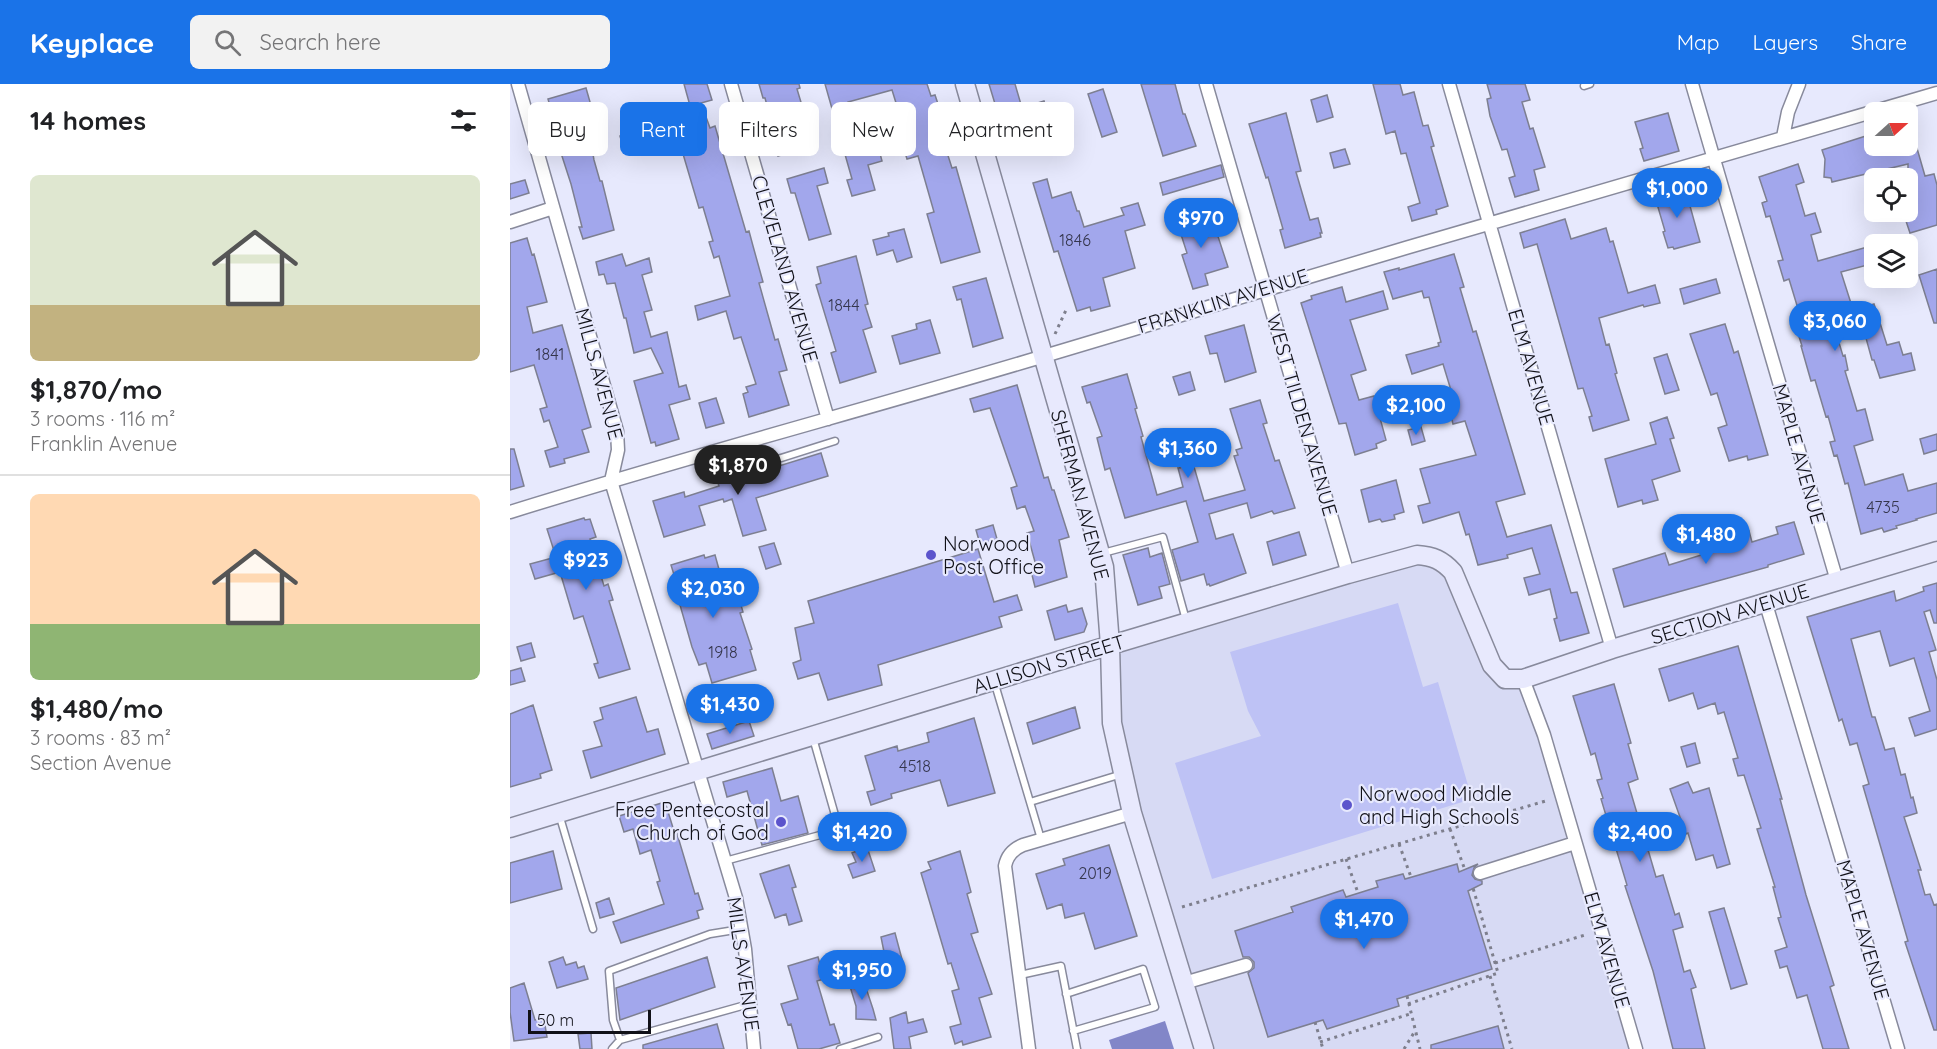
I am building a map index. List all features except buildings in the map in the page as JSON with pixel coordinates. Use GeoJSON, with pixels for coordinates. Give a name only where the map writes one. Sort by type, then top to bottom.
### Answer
{"type":"FeatureCollection","features":[{"type":"Feature","properties":{"kind":"street","name":"MILLS AVENUE"},"geometry":{"type":"LineString","coordinates":[[518,84],[618,431],[618,450],[611,481],[736,898],[754,1049]]}},
{"type":"Feature","properties":{"kind":"street","name":"CLEVELAND AVENUE"},"geometry":{"type":"LineString","coordinates":[[731,84],[828,419]]}},
{"type":"Feature","properties":{"kind":"street","name":"SHERMAN AVENUE"},"geometry":{"type":"LineString","coordinates":[[964,84],[1041,357],[1104,567],[1110,645],[1112,723],[1132,813],[1204,1049]]}},
{"type":"Feature","properties":{"kind":"street","name":"WEST TILDEN AVENUE"},"geometry":{"type":"LineString","coordinates":[[1206,84],[1348,574]]}},
{"type":"Feature","properties":{"kind":"street","name":"ELM AVENUE"},"geometry":{"type":"LineString","coordinates":[[1449,84],[1612,649]]}},
{"type":"Feature","properties":{"kind":"street","name":"MAPLE AVENUE"},"geometry":{"type":"LineString","coordinates":[[1692,84],[1837,581]]}},
{"type":"Feature","properties":{"kind":"street"},"geometry":{"type":"LineString","coordinates":[[1783,137],[1788,112],[1799,84]]}},
{"type":"Feature","properties":{"kind":"street","name":"FRANKLIN AVENUE"},"geometry":{"type":"LineString","coordinates":[[510,512],[1041,357],[1489,222],[1937,93]]}},
{"type":"Feature","properties":{"kind":"street"},"geometry":{"type":"LineString","coordinates":[[510,222],[553,208]]}},
{"type":"Feature","properties":{"kind":"street","name":"SECTION AVENUE"},"geometry":{"type":"LineString","coordinates":[[1523,679],[1612,649],[1937,551]]}},
{"type":"Feature","properties":{"kind":"street","name":"ALLISON STREET"},"geometry":{"type":"LineString","coordinates":[[510,828],[1186,622],[1417,555],[1429,555],[1440,560],[1453,572],[1492,666],[1505,679],[1523,679]]}},
{"type":"Feature","properties":{"kind":"street","name":"MAPLE AVENUE"},"geometry":{"type":"LineString","coordinates":[[1766,604],[1898,1049]]}},
{"type":"Feature","properties":{"kind":"street","name":"ELM AVENUE"},"geometry":{"type":"LineString","coordinates":[[1523,679],[1544,735],[1636,1049]]}},
{"type":"Feature","properties":{"kind":"street"},"geometry":{"type":"LineString","coordinates":[[1029,1049],[1005,866],[1009,855],[1017,847],[1132,813]]}},
{"type":"Feature","properties":{"kind":"street"},"geometry":{"type":"LineString","coordinates":[[1480,873],[1575,843]]}},
{"type":"Feature","properties":{"kind":"street"},"geometry":{"type":"LineString","coordinates":[[1184,983],[1246,965]]}},
{"type":"Feature","properties":{"kind":"lane"},"geometry":{"type":"LineString","coordinates":[[759,465],[835,441]]}},
{"type":"Feature","properties":{"kind":"lane"},"geometry":{"type":"LineString","coordinates":[[1100,554],[1163,537],[1186,622]]}},
{"type":"Feature","properties":{"kind":"lane"},"geometry":{"type":"LineString","coordinates":[[994,681],[1041,839]]}},
{"type":"Feature","properties":{"kind":"lane"},"geometry":{"type":"LineString","coordinates":[[725,861],[820,836],[830,830],[835,823],[835,815],[812,736]]}},
{"type":"Feature","properties":{"kind":"lane"},"geometry":{"type":"LineString","coordinates":[[1030,802],[1123,774]]}},
{"type":"Feature","properties":{"kind":"lane"},"geometry":{"type":"LineString","coordinates":[[559,813],[593,929]]}},
{"type":"Feature","properties":{"kind":"lane"},"geometry":{"type":"LineString","coordinates":[[620,1040],[613,1020],[609,971],[711,934],[741,929]]}},
{"type":"Feature","properties":{"kind":"lane"},"geometry":{"type":"LineString","coordinates":[[1019,975],[1060,966],[1077,1049]]}},
{"type":"Feature","properties":{"kind":"lane"},"geometry":{"type":"LineString","coordinates":[[1066,994],[1143,969],[1155,1007],[1073,1032]]}},
{"type":"Feature","properties":{"kind":"lane"},"geometry":{"type":"LineString","coordinates":[[612,1049],[620,1040],[750,1004]]}},
{"type":"Feature","properties":{"kind":"lane"},"geometry":{"type":"LineString","coordinates":[[840,1049],[878,1037]]}},
{"type":"Feature","properties":{"kind":"path"},"geometry":{"type":"LineString","coordinates":[[1054,334],[1066,310],[1069,309]]}},
{"type":"Feature","properties":{"kind":"path"},"geometry":{"type":"LineString","coordinates":[[1182,907],[1562,797]]}},
{"type":"Feature","properties":{"kind":"path"},"geometry":{"type":"LineString","coordinates":[[1450,829],[1465,870]]}},
{"type":"Feature","properties":{"kind":"path"},"geometry":{"type":"LineString","coordinates":[[1399,844],[1412,877]]}},
{"type":"Feature","properties":{"kind":"path"},"geometry":{"type":"LineString","coordinates":[[1346,859],[1358,893]]}},
{"type":"Feature","properties":{"kind":"path"},"geometry":{"type":"LineString","coordinates":[[1408,1004],[1498,973],[1473,888]]}},
{"type":"Feature","properties":{"kind":"path"},"geometry":{"type":"LineString","coordinates":[[1495,963],[1601,930]]}},
{"type":"Feature","properties":{"kind":"path"},"geometry":{"type":"LineString","coordinates":[[1490,976],[1512,1049]]}},
{"type":"Feature","properties":{"kind":"path"},"geometry":{"type":"LineString","coordinates":[[1407,996],[1420,1048]]}},
{"type":"Feature","properties":{"kind":"path"},"geometry":{"type":"LineString","coordinates":[[1320,1041],[1410,1014]]}},
{"type":"Feature","properties":{"kind":"path"},"geometry":{"type":"LineString","coordinates":[[1314,1022],[1323,1049]]}},
{"type":"Feature","properties":{"kind":"path"},"geometry":{"type":"LineString","coordinates":[[1404,1049],[1415,1031]]}},
{"type":"Feature","properties":{"kind":"shaded area","name":"Norwood Middle and High Schools"},"geometry":{"type":"Polygon","coordinates":[[[1440,560],[1492,665],[1523,679],[1636,1049],[1204,1049],[1132,813],[1110,645],[1348,574],[1440,560]]]}},
{"type":"Feature","properties":{"kind":"shaded area"},"geometry":{"type":"Polygon","coordinates":[[[1398,603],[1423,687],[1438,682],[1472,799],[1212,879],[1175,763],[1261,736],[1248,711],[1230,652],[1398,603]]]}},
{"type":"Feature","properties":{"kind":"shaded area"},"geometry":{"type":"Polygon","coordinates":[[[1165,1021],[1174,1049],[1112,1049],[1109,1040],[1165,1021]]]}},
{"type":"Feature","properties":{"kind":"place","name":"Norwood Post Office"},"geometry":{"type":"Point","coordinates":[931,555]}},
{"type":"Feature","properties":{"kind":"place","name":"Norwood Middle and High Schools"},"geometry":{"type":"Point","coordinates":[1347,805]}},
{"type":"Feature","properties":{"kind":"place","name":"Free Pentecostal Church of God"},"geometry":{"type":"Point","coordinates":[781,822]}}]}
